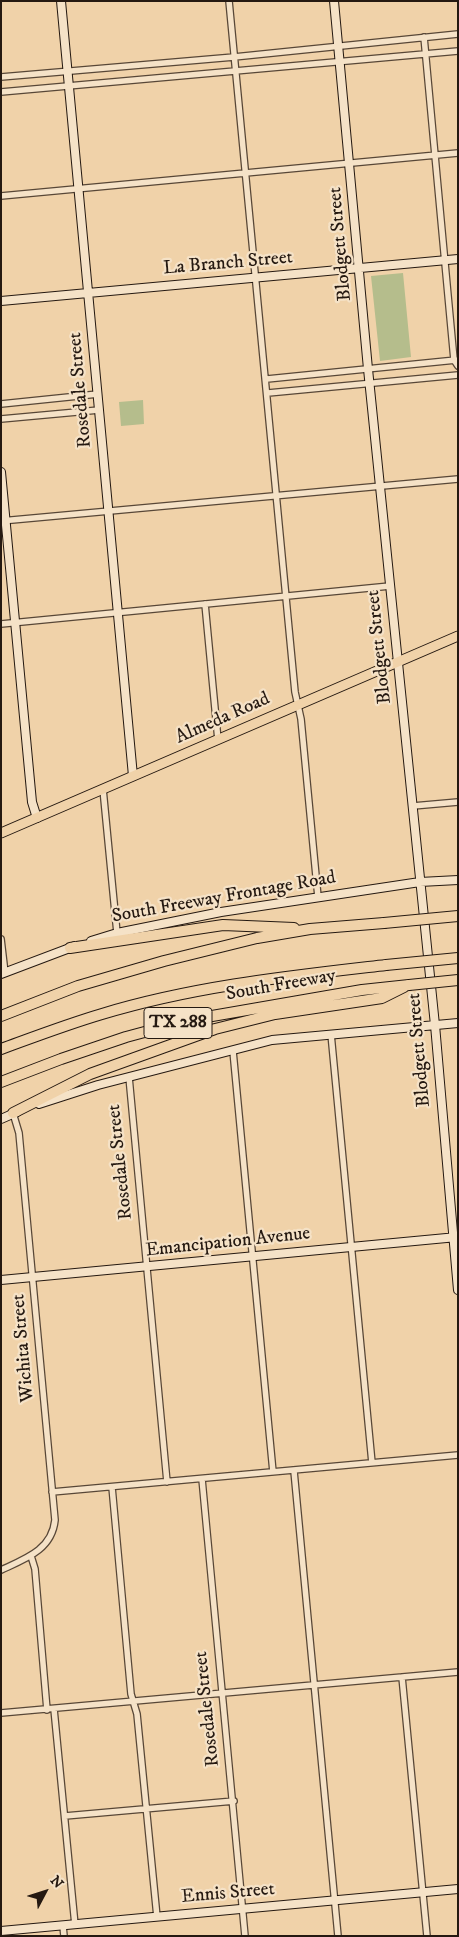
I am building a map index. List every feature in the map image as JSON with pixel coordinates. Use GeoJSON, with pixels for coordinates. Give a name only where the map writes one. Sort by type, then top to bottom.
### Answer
{"type":"FeatureCollection","features":[{"type":"Feature","properties":{"kind":"highway"},"geometry":{"type":"LineString","coordinates":[[1,1016],[78,986],[128,970],[257,938],[310,929],[458,916]]}},
{"type":"Feature","properties":{"kind":"highway"},"geometry":{"type":"LineString","coordinates":[[70,948],[223,925],[310,929]]}},
{"type":"Feature","properties":{"kind":"highway"},"geometry":{"type":"LineString","coordinates":[[1,1049],[102,1014],[153,1000],[284,976],[458,958]]}},
{"type":"Feature","properties":{"kind":"highway","name":"South Freeway"},"geometry":{"type":"LineString","coordinates":[[1,1082],[60,1059],[126,1037],[189,1020],[382,992],[409,984],[458,980]]}},
{"type":"Feature","properties":{"kind":"highway"},"geometry":{"type":"LineString","coordinates":[[13,1113],[90,1074],[215,1028],[382,992]]}},
{"type":"Feature","properties":{"kind":"main road","name":"Almeda Road"},"geometry":{"type":"LineString","coordinates":[[1,833],[458,636]]}},
{"type":"Feature","properties":{"kind":"street","name":"Rosedale Street"},"geometry":{"type":"LineString","coordinates":[[61,1],[133,776]]}},
{"type":"Feature","properties":{"kind":"street"},"geometry":{"type":"LineString","coordinates":[[229,1],[267,379],[295,692],[298,704],[318,897]]}},
{"type":"Feature","properties":{"kind":"street","name":"Blodgett Street"},"geometry":{"type":"LineString","coordinates":[[334,1],[368,369],[435,1026],[455,1238],[458,1290]]}},
{"type":"Feature","properties":{"kind":"street"},"geometry":{"type":"LineString","coordinates":[[1,77],[234,57],[458,34]]}},
{"type":"Feature","properties":{"kind":"street"},"geometry":{"type":"LineString","coordinates":[[424,37],[445,261],[458,366]]}},
{"type":"Feature","properties":{"kind":"street"},"geometry":{"type":"LineString","coordinates":[[1,92],[458,51]]}},
{"type":"Feature","properties":{"kind":"street"},"geometry":{"type":"LineString","coordinates":[[1,196],[458,153]]}},
{"type":"Feature","properties":{"kind":"street","name":"La Branch Street"},"geometry":{"type":"LineString","coordinates":[[1,301],[458,259]]}},
{"type":"Feature","properties":{"kind":"street"},"geometry":{"type":"LineString","coordinates":[[267,379],[456,360]]}},
{"type":"Feature","properties":{"kind":"street"},"geometry":{"type":"LineString","coordinates":[[268,393],[458,375]]}},
{"type":"Feature","properties":{"kind":"street"},"geometry":{"type":"LineString","coordinates":[[1,404],[98,394]]}},
{"type":"Feature","properties":{"kind":"street"},"geometry":{"type":"LineString","coordinates":[[1,419],[99,410]]}},
{"type":"Feature","properties":{"kind":"street"},"geometry":{"type":"LineString","coordinates":[[1,472],[4,521],[16,622],[32,802],[37,818]]}},
{"type":"Feature","properties":{"kind":"street"},"geometry":{"type":"LineString","coordinates":[[4,521],[458,479]]}},
{"type":"Feature","properties":{"kind":"street"},"geometry":{"type":"LineString","coordinates":[[1,624],[390,586]]}},
{"type":"Feature","properties":{"kind":"street"},"geometry":{"type":"LineString","coordinates":[[205,604],[218,740]]}},
{"type":"Feature","properties":{"kind":"street"},"geometry":{"type":"LineString","coordinates":[[103,789],[117,933]]}},
{"type":"Feature","properties":{"kind":"street"},"geometry":{"type":"LineString","coordinates":[[413,806],[458,802]]}},
{"type":"Feature","properties":{"kind":"street","name":"South Freeway Frontage Road"},"geometry":{"type":"LineString","coordinates":[[3,974],[70,948],[117,933],[318,897],[420,882],[458,880]]}},
{"type":"Feature","properties":{"kind":"street"},"geometry":{"type":"LineString","coordinates":[[1,939],[3,974]]}},
{"type":"Feature","properties":{"kind":"street"},"geometry":{"type":"LineString","coordinates":[[1,1119],[67,1094],[272,1040],[458,1023]]}},
{"type":"Feature","properties":{"kind":"street"},"geometry":{"type":"LineString","coordinates":[[331,1034],[372,1463]]}},
{"type":"Feature","properties":{"kind":"street"},"geometry":{"type":"LineString","coordinates":[[233,1051],[273,1472]]}},
{"type":"Feature","properties":{"kind":"street","name":"Rosedale Street"},"geometry":{"type":"LineString","coordinates":[[129,1077],[167,1482]]}},
{"type":"Feature","properties":{"kind":"street","name":"Wichita Street"},"geometry":{"type":"LineString","coordinates":[[1,1570],[31,1556],[45,1546],[54,1530],[34,1278],[19,1132],[13,1113]]}},
{"type":"Feature","properties":{"kind":"street","name":"Emancipation Avenue"},"geometry":{"type":"LineString","coordinates":[[1,1280],[147,1268],[253,1256],[455,1238]]}},
{"type":"Feature","properties":{"kind":"street"},"geometry":{"type":"LineString","coordinates":[[52,1492],[458,1455]]}},
{"type":"Feature","properties":{"kind":"street"},"geometry":{"type":"LineString","coordinates":[[294,1470],[338,1936]]}},
{"type":"Feature","properties":{"kind":"street","name":"Rosedale Street"},"geometry":{"type":"LineString","coordinates":[[202,1479],[221,1692],[234,1801],[245,1936]]}},
{"type":"Feature","properties":{"kind":"street"},"geometry":{"type":"LineString","coordinates":[[112,1487],[157,1917]]}},
{"type":"Feature","properties":{"kind":"street"},"geometry":{"type":"LineString","coordinates":[[31,1556],[35,1569],[47,1710]]}},
{"type":"Feature","properties":{"kind":"street"},"geometry":{"type":"LineString","coordinates":[[1,1714],[221,1692],[314,1686],[458,1672]]}},
{"type":"Feature","properties":{"kind":"street"},"geometry":{"type":"LineString","coordinates":[[402,1677],[427,1936]]}},
{"type":"Feature","properties":{"kind":"street"},"geometry":{"type":"LineString","coordinates":[[54,1709],[74,1925]]}},
{"type":"Feature","properties":{"kind":"street"},"geometry":{"type":"LineString","coordinates":[[65,1816],[234,1801]]}},
{"type":"Feature","properties":{"kind":"street","name":"Ennis Street"},"geometry":{"type":"LineString","coordinates":[[1,1931],[458,1889]]}},
{"type":"Feature","properties":{"kind":"street"},"geometry":{"type":"LineString","coordinates":[[63,1926],[64,1936]]}},
{"type":"Feature","properties":{"kind":"green space"},"geometry":{"type":"Polygon","coordinates":[[[403,273],[411,357],[380,361],[371,276],[403,273]]]}},
{"type":"Feature","properties":{"kind":"green space"},"geometry":{"type":"Polygon","coordinates":[[[143,400],[144,424],[121,426],[119,402],[143,400]]]}}]}
